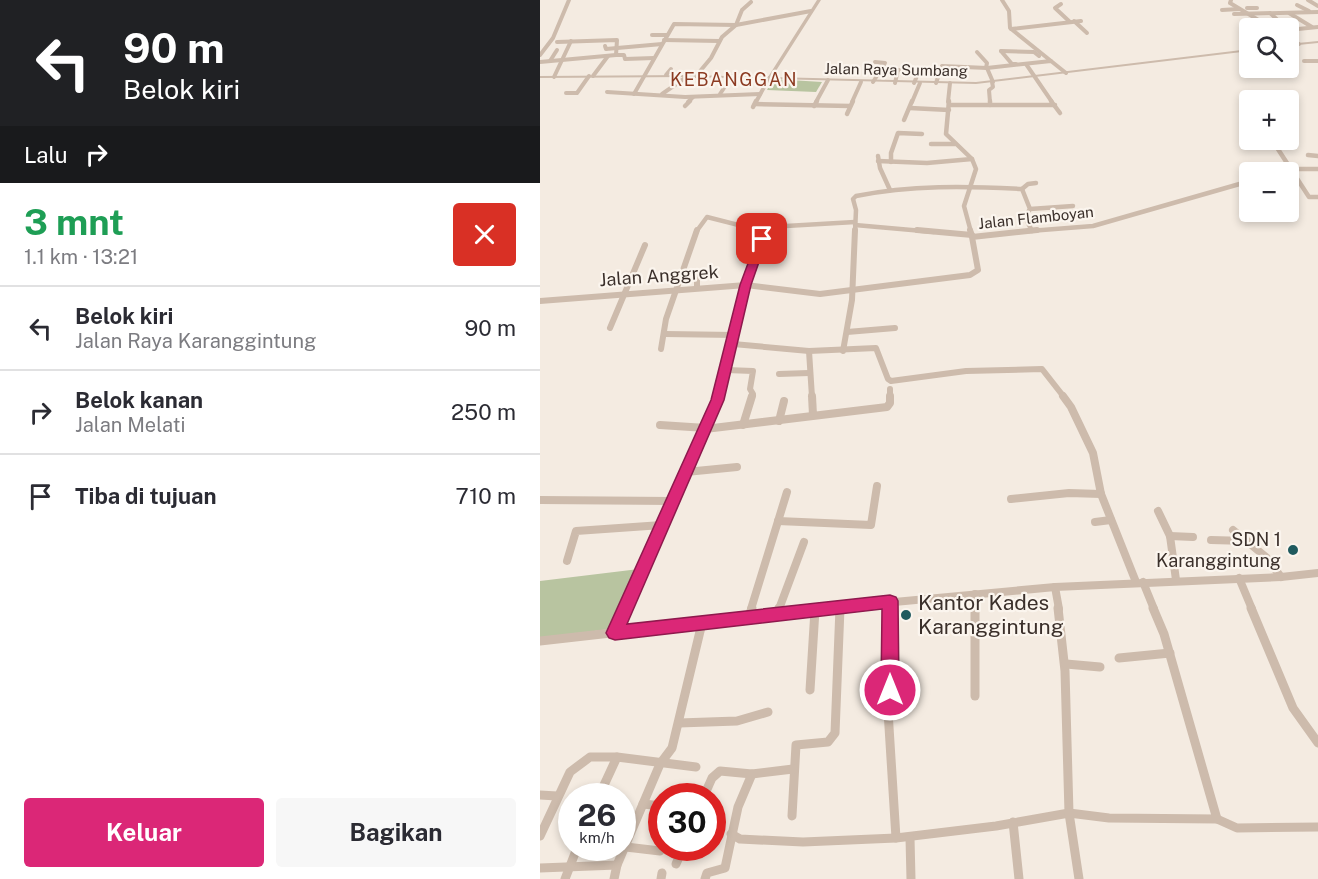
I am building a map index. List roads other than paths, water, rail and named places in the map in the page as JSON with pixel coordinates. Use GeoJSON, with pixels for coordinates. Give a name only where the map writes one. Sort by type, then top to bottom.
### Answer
{"type":"FeatureCollection","features":[{"type":"Feature","properties":{"kind":"street"},"geometry":{"type":"LineString","coordinates":[[540,54],[550,44],[558,29],[568,0]]}},
{"type":"Feature","properties":{"kind":"street"},"geometry":{"type":"LineString","coordinates":[[819,0],[769,78],[754,106],[850,106]]}},
{"type":"Feature","properties":{"kind":"street"},"geometry":{"type":"LineString","coordinates":[[1002,0],[1007,6],[1011,29],[1066,73]]}},
{"type":"Feature","properties":{"kind":"street"},"geometry":{"type":"LineString","coordinates":[[1231,0],[1230,3],[1245,8],[1257,18]]}},
{"type":"Feature","properties":{"kind":"street"},"geometry":{"type":"LineString","coordinates":[[1310,1],[1318,4]]}},
{"type":"Feature","properties":{"kind":"street"},"geometry":{"type":"LineString","coordinates":[[696,76],[711,58],[719,41],[736,25],[742,10],[751,2]]}},
{"type":"Feature","properties":{"kind":"street"},"geometry":{"type":"LineString","coordinates":[[1061,4],[1055,8],[1087,33]]}},
{"type":"Feature","properties":{"kind":"street"},"geometry":{"type":"LineString","coordinates":[[1297,5],[1311,12]]}},
{"type":"Feature","properties":{"kind":"street"},"geometry":{"type":"LineString","coordinates":[[1222,10],[1257,8]]}},
{"type":"Feature","properties":{"kind":"street"},"geometry":{"type":"LineString","coordinates":[[634,94],[667,35],[676,24],[736,25],[811,11]]}},
{"type":"Feature","properties":{"kind":"street"},"geometry":{"type":"LineString","coordinates":[[1234,14],[1318,12]]}},
{"type":"Feature","properties":{"kind":"street"},"geometry":{"type":"LineString","coordinates":[[1270,13],[1278,18]]}},
{"type":"Feature","properties":{"kind":"street"},"geometry":{"type":"LineString","coordinates":[[1289,13],[1312,27]]}},
{"type":"Feature","properties":{"kind":"street"},"geometry":{"type":"LineString","coordinates":[[1011,29],[1081,21]]}},
{"type":"Feature","properties":{"kind":"street"},"geometry":{"type":"LineString","coordinates":[[1299,29],[1318,27]]}},
{"type":"Feature","properties":{"kind":"street"},"geometry":{"type":"LineString","coordinates":[[652,35],[667,35]]}},
{"type":"Feature","properties":{"kind":"street"},"geometry":{"type":"LineString","coordinates":[[702,41],[705,36]]}},
{"type":"Feature","properties":{"kind":"street"},"geometry":{"type":"LineString","coordinates":[[557,42],[615,40],[618,48],[616,55]]}},
{"type":"Feature","properties":{"kind":"street"},"geometry":{"type":"LineString","coordinates":[[550,84],[571,41]]}},
{"type":"Feature","properties":{"kind":"street"},"geometry":{"type":"LineString","coordinates":[[605,46],[605,49],[663,42],[719,41]]}},
{"type":"Feature","properties":{"kind":"street"},"geometry":{"type":"LineString","coordinates":[[1299,44],[1318,42]]}},
{"type":"Feature","properties":{"kind":"street"},"geometry":{"type":"LineString","coordinates":[[550,61],[557,50]]}},
{"type":"Feature","properties":{"kind":"street"},"geometry":{"type":"LineString","coordinates":[[1040,54],[1001,51],[1012,64],[1051,61]]}},
{"type":"Feature","properties":{"kind":"street","name":"Jalan Raya Sumbang"},"geometry":{"type":"LineString","coordinates":[[540,77],[666,75],[895,83],[993,82],[1239,51]]}},
{"type":"Feature","properties":{"kind":"street"},"geometry":{"type":"LineString","coordinates":[[977,52],[987,63],[986,68],[993,82],[993,87],[989,90],[990,105]]}},
{"type":"Feature","properties":{"kind":"street"},"geometry":{"type":"LineString","coordinates":[[1018,52],[1060,113]]}},
{"type":"Feature","properties":{"kind":"street"},"geometry":{"type":"LineString","coordinates":[[936,83],[941,66],[968,64],[986,68],[1042,61],[1040,54]]}},
{"type":"Feature","properties":{"kind":"street"},"geometry":{"type":"LineString","coordinates":[[540,62],[616,55],[624,55],[624,59],[654,58]]}},
{"type":"Feature","properties":{"kind":"street"},"geometry":{"type":"LineString","coordinates":[[566,93],[577,93],[608,56]]}},
{"type":"Feature","properties":{"kind":"street"},"geometry":{"type":"LineString","coordinates":[[1304,61],[1318,60]]}},
{"type":"Feature","properties":{"kind":"street"},"geometry":{"type":"LineString","coordinates":[[873,82],[885,63],[875,62]]}},
{"type":"Feature","properties":{"kind":"street"},"geometry":{"type":"LineString","coordinates":[[666,75],[670,69]]}},
{"type":"Feature","properties":{"kind":"street"},"geometry":{"type":"LineString","coordinates":[[914,83],[919,69]]}},
{"type":"Feature","properties":{"kind":"street"},"geometry":{"type":"LineString","coordinates":[[895,83],[898,70],[939,70]]}},
{"type":"Feature","properties":{"kind":"street"},"geometry":{"type":"LineString","coordinates":[[662,94],[688,76]]}},
{"type":"Feature","properties":{"kind":"street"},"geometry":{"type":"LineString","coordinates":[[720,94],[732,76]]}},
{"type":"Feature","properties":{"kind":"street"},"geometry":{"type":"LineString","coordinates":[[814,106],[828,80]]}},
{"type":"Feature","properties":{"kind":"street"},"geometry":{"type":"LineString","coordinates":[[847,114],[861,82]]}},
{"type":"Feature","properties":{"kind":"street"},"geometry":{"type":"LineString","coordinates":[[904,120],[920,83]]}},
{"type":"Feature","properties":{"kind":"street"},"geometry":{"type":"LineString","coordinates":[[661,349],[666,319],[689,258],[694,235],[707,217],[770,231],[789,225],[855,223],[972,236],[964,206],[976,169],[972,159],[946,134],[950,83]]}},
{"type":"Feature","properties":{"kind":"street"},"geometry":{"type":"LineString","coordinates":[[607,92],[693,97],[760,94]]}},
{"type":"Feature","properties":{"kind":"street"},"geometry":{"type":"LineString","coordinates":[[685,106],[693,97]]}},
{"type":"Feature","properties":{"kind":"street"},"geometry":{"type":"LineString","coordinates":[[910,108],[1054,105]]}},
{"type":"Feature","properties":{"kind":"street"},"geometry":{"type":"LineString","coordinates":[[891,162],[891,153],[898,133],[922,134]]}},
{"type":"Feature","properties":{"kind":"street"},"geometry":{"type":"LineString","coordinates":[[931,144],[955,144]]}},
{"type":"Feature","properties":{"kind":"street"},"geometry":{"type":"LineString","coordinates":[[1308,155],[1318,156]]}},
{"type":"Feature","properties":{"kind":"street"},"geometry":{"type":"LineString","coordinates":[[890,190],[878,158],[891,162],[972,159]]}},
{"type":"Feature","properties":{"kind":"street"},"geometry":{"type":"LineString","coordinates":[[1299,170],[1318,169]]}},
{"type":"Feature","properties":{"kind":"street"},"geometry":{"type":"LineString","coordinates":[[1299,182],[1309,197],[1318,197]]}},
{"type":"Feature","properties":{"kind":"street"},"geometry":{"type":"LineString","coordinates":[[843,351],[852,291],[855,197],[890,190],[971,187],[1022,189],[1028,184],[1036,183]]}},
{"type":"Feature","properties":{"kind":"street","name":"Jalan Flamboyan"},"geometry":{"type":"LineString","coordinates":[[852,291],[974,274],[978,267],[973,252],[972,236],[1083,227],[1239,184]]}},
{"type":"Feature","properties":{"kind":"street"},"geometry":{"type":"LineString","coordinates":[[1000,188],[1000,198]]}},
{"type":"Feature","properties":{"kind":"street"},"geometry":{"type":"LineString","coordinates":[[1022,189],[1030,209]]}},
{"type":"Feature","properties":{"kind":"street"},"geometry":{"type":"LineString","coordinates":[[1030,209],[1073,206]]}},
{"type":"Feature","properties":{"kind":"street"},"geometry":{"type":"LineString","coordinates":[[1030,209],[1025,218],[1032,231]]}},
{"type":"Feature","properties":{"kind":"street"},"geometry":{"type":"LineString","coordinates":[[615,633],[718,400],[746,285],[758,246],[770,231]]}},
{"type":"Feature","properties":{"kind":"street"},"geometry":{"type":"LineString","coordinates":[[610,328],[645,245]]}},
{"type":"Feature","properties":{"kind":"street"},"geometry":{"type":"LineString","coordinates":[[697,288],[698,277]]}},
{"type":"Feature","properties":{"kind":"street","name":"Jalan Anggrek"},"geometry":{"type":"LineString","coordinates":[[540,301],[746,285],[803,294],[852,291]]}},
{"type":"Feature","properties":{"kind":"street"},"geometry":{"type":"LineString","coordinates":[[847,332],[895,328]]}},
{"type":"Feature","properties":{"kind":"street"},"geometry":{"type":"LineString","coordinates":[[665,334],[735,335]]}},
{"type":"Feature","properties":{"kind":"street"},"geometry":{"type":"LineString","coordinates":[[733,344],[809,351],[876,348],[888,379],[891,381],[966,371],[1042,369],[1071,407],[1080,425],[1092,453],[1101,494],[1111,520],[1139,582],[1151,597],[1170,653],[1217,819]]}},
{"type":"Feature","properties":{"kind":"street"},"geometry":{"type":"LineString","coordinates":[[809,351],[813,415]]}},
{"type":"Feature","properties":{"kind":"street"},"geometry":{"type":"LineString","coordinates":[[726,370],[753,371],[750,391],[753,394],[743,425]]}},
{"type":"Feature","properties":{"kind":"street"},"geometry":{"type":"LineString","coordinates":[[779,374],[809,373]]}},
{"type":"Feature","properties":{"kind":"street"},"geometry":{"type":"LineString","coordinates":[[660,425],[705,429],[887,407],[890,403],[890,389]]}},
{"type":"Feature","properties":{"kind":"street"},"geometry":{"type":"LineString","coordinates":[[778,421],[784,401]]}},
{"type":"Feature","properties":{"kind":"street"},"geometry":{"type":"LineString","coordinates":[[686,472],[737,467]]}},
{"type":"Feature","properties":{"kind":"street"},"geometry":{"type":"LineString","coordinates":[[778,521],[871,525],[877,486]]}},
{"type":"Feature","properties":{"kind":"street"},"geometry":{"type":"LineString","coordinates":[[748,617],[786,492]]}},
{"type":"Feature","properties":{"kind":"street"},"geometry":{"type":"LineString","coordinates":[[1011,499],[1069,493],[1101,494]]}},
{"type":"Feature","properties":{"kind":"street"},"geometry":{"type":"LineString","coordinates":[[540,500],[673,501]]}},
{"type":"Feature","properties":{"kind":"street"},"geometry":{"type":"LineString","coordinates":[[1158,511],[1170,536],[1176,580]]}},
{"type":"Feature","properties":{"kind":"street"},"geometry":{"type":"LineString","coordinates":[[1095,522],[1111,520]]}},
{"type":"Feature","properties":{"kind":"street"},"geometry":{"type":"LineString","coordinates":[[567,561],[576,531],[662,525]]}},
{"type":"Feature","properties":{"kind":"street"},"geometry":{"type":"LineString","coordinates":[[1233,530],[1266,557],[1281,577]]}},
{"type":"Feature","properties":{"kind":"street"},"geometry":{"type":"LineString","coordinates":[[1170,536],[1193,537]]}},
{"type":"Feature","properties":{"kind":"street"},"geometry":{"type":"LineString","coordinates":[[1211,540],[1247,541]]}},
{"type":"Feature","properties":{"kind":"street"},"geometry":{"type":"LineString","coordinates":[[777,614],[804,543]]}},
{"type":"Feature","properties":{"kind":"street"},"geometry":{"type":"LineString","coordinates":[[540,641],[890,601],[1055,587],[1281,577],[1318,573]]}},
{"type":"Feature","properties":{"kind":"street"},"geometry":{"type":"LineString","coordinates":[[1239,578],[1293,708],[1318,743]]}},
{"type":"Feature","properties":{"kind":"street"},"geometry":{"type":"LineString","coordinates":[[1055,587],[1066,664],[1065,715],[1069,813],[1079,879]]}},
{"type":"Feature","properties":{"kind":"street"},"geometry":{"type":"LineString","coordinates":[[975,594],[975,696]]}},
{"type":"Feature","properties":{"kind":"street"},"geometry":{"type":"LineString","coordinates":[[890,601],[888,711],[894,833],[897,838]]}},
{"type":"Feature","properties":{"kind":"street"},"geometry":{"type":"LineString","coordinates":[[792,816],[796,746],[828,742],[835,733],[840,607]]}},
{"type":"Feature","properties":{"kind":"street"},"geometry":{"type":"LineString","coordinates":[[810,690],[815,610]]}},
{"type":"Feature","properties":{"kind":"street"},"geometry":{"type":"LineString","coordinates":[[636,821],[660,764],[672,748],[702,623]]}},
{"type":"Feature","properties":{"kind":"street"},"geometry":{"type":"LineString","coordinates":[[1119,658],[1170,653]]}},
{"type":"Feature","properties":{"kind":"street"},"geometry":{"type":"LineString","coordinates":[[1066,664],[1100,667]]}},
{"type":"Feature","properties":{"kind":"street"},"geometry":{"type":"LineString","coordinates":[[679,723],[737,721],[768,712]]}},
{"type":"Feature","properties":{"kind":"street"},"geometry":{"type":"LineString","coordinates":[[605,783],[617,756]]}},
{"type":"Feature","properties":{"kind":"street"},"geometry":{"type":"LineString","coordinates":[[540,836],[570,772],[590,757],[617,756],[660,764],[696,767]]}},
{"type":"Feature","properties":{"kind":"street"},"geometry":{"type":"LineString","coordinates":[[709,783],[712,776],[723,770],[752,774],[794,768]]}},
{"type":"Feature","properties":{"kind":"street"},"geometry":{"type":"LineString","coordinates":[[705,879],[707,873],[725,868],[738,807],[752,774]]}},
{"type":"Feature","properties":{"kind":"street"},"geometry":{"type":"LineString","coordinates":[[540,795],[557,796]]}},
{"type":"Feature","properties":{"kind":"street"},"geometry":{"type":"LineString","coordinates":[[643,804],[648,805]]}},
{"type":"Feature","properties":{"kind":"street"},"geometry":{"type":"LineString","coordinates":[[731,834],[740,839],[803,842],[910,838],[1069,813],[1125,820],[1174,817],[1217,819],[1237,828],[1318,827]]}},
{"type":"Feature","properties":{"kind":"street"},"geometry":{"type":"LineString","coordinates":[[1013,822],[1019,879]]}},
{"type":"Feature","properties":{"kind":"street"},"geometry":{"type":"LineString","coordinates":[[910,838],[911,879]]}},
{"type":"Feature","properties":{"kind":"street"},"geometry":{"type":"LineString","coordinates":[[565,879],[571,861]]}},
{"type":"Feature","properties":{"kind":"street"},"geometry":{"type":"LineString","coordinates":[[614,879],[619,861]]}},
{"type":"Feature","properties":{"kind":"street"},"geometry":{"type":"LineString","coordinates":[[540,868],[569,865],[617,865]]}},
{"type":"Feature","properties":{"kind":"place","name":"SDN 1 Karanggintung"},"geometry":{"type":"Point","coordinates":[1293,550]}},
{"type":"Feature","properties":{"kind":"place","name":"Kantor Kades Karanggintung"},"geometry":{"type":"Point","coordinates":[906,615]}},
{"type":"Feature","properties":{"kind":"district","name":"KEBANGGAN"},"geometry":{"type":"Point","coordinates":[734,80]}}]}
